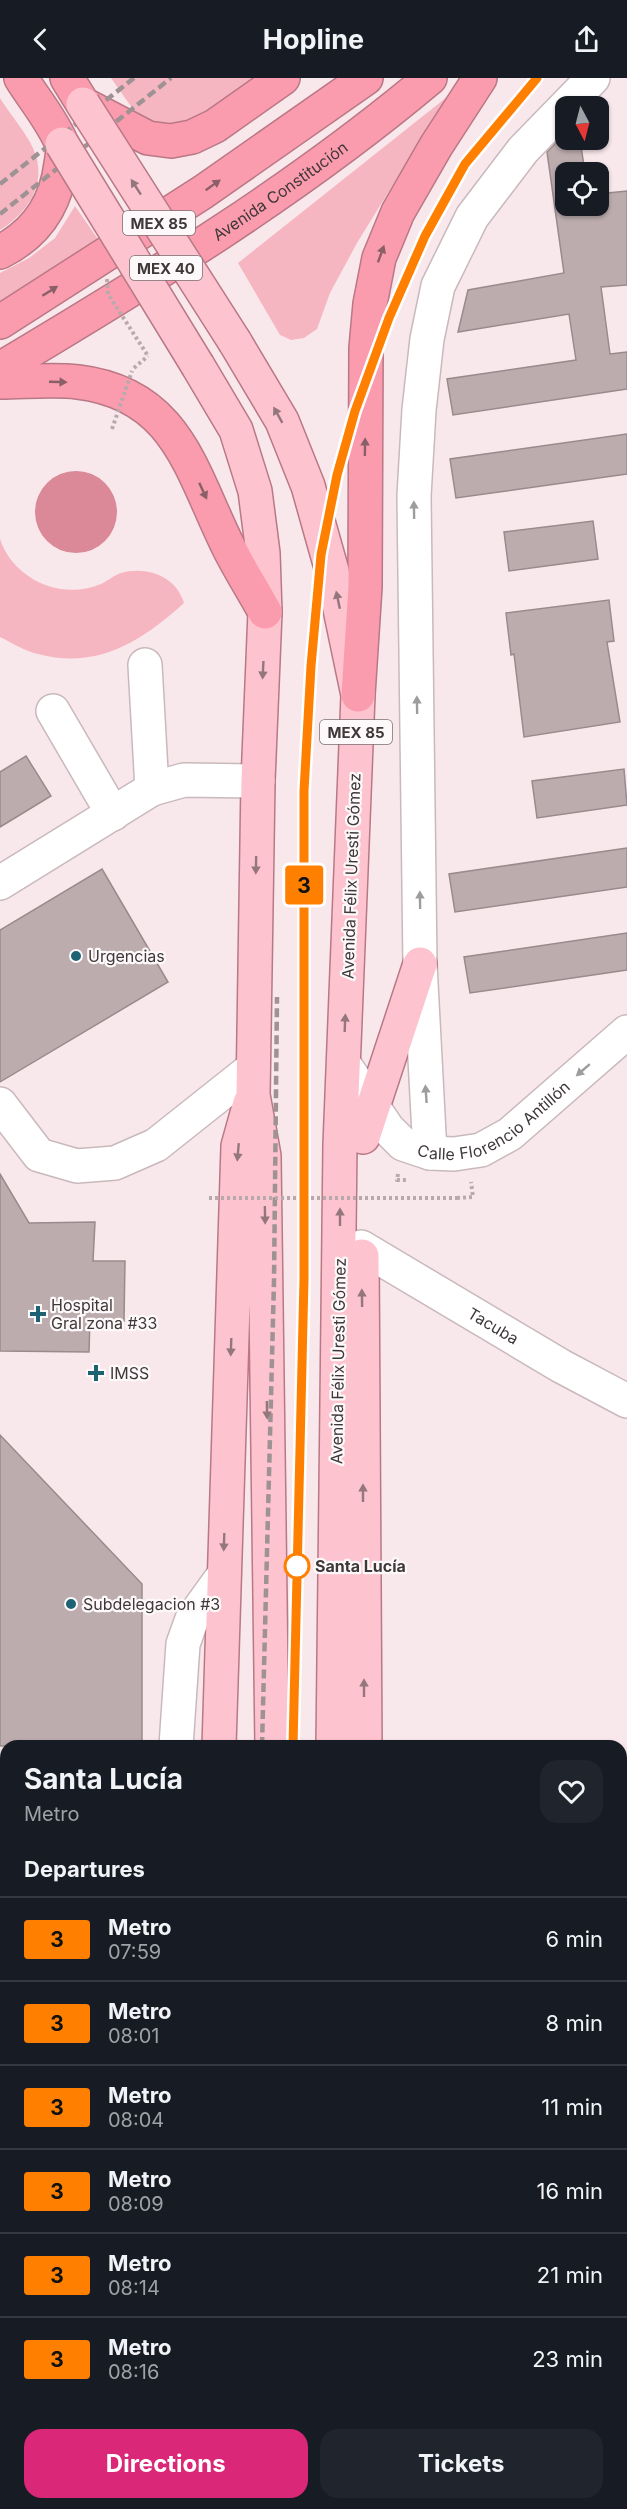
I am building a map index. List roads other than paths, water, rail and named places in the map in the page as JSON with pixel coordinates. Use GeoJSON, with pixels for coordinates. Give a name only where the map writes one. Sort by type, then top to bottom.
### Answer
{"type":"FeatureCollection","features":[{"type":"Feature","properties":{"kind":"highway","name":"MEX 85"},"geometry":{"type":"LineString","coordinates":[[21,78],[62,144]]}},
{"type":"Feature","properties":{"kind":"highway"},"geometry":{"type":"LineString","coordinates":[[75,91],[148,138],[171,141],[192,137],[215,126],[283,78]]}},
{"type":"Feature","properties":{"kind":"highway"},"geometry":{"type":"LineString","coordinates":[[0,322],[203,192],[366,78]]}},
{"type":"Feature","properties":{"kind":"highway","name":"Avenida Constitución"},"geometry":{"type":"LineString","coordinates":[[0,369],[229,229],[328,159],[430,78]]}},
{"type":"Feature","properties":{"kind":"highway"},"geometry":{"type":"LineString","coordinates":[[358,695],[365,587],[366,348],[370,304],[379,258],[398,212],[436,146],[480,78]]}},
{"type":"Feature","properties":{"kind":"highway"},"geometry":{"type":"LineString","coordinates":[[0,252],[36,227],[48,210],[60,175],[62,144]]}},
{"type":"Feature","properties":{"kind":"highway"},"geometry":{"type":"LineString","coordinates":[[0,382],[79,382],[110,390],[139,402],[163,422],[186,453],[229,548],[265,612]]}},
{"type":"Feature","properties":{"kind":"main road","name":"Avenida Félix Uresti Gómez"},"geometry":{"type":"LineString","coordinates":[[75,91],[235,342],[282,421],[308,486],[332,571],[358,695],[344,1064],[358,1129],[333,1740]]}},
{"type":"Feature","properties":{"kind":"main road","name":"MEX 85"},"geometry":{"type":"LineString","coordinates":[[62,144],[236,430],[255,491],[263,553],[265,612],[258,781],[253,1082],[264,1156],[272,1740]]}},
{"type":"Feature","properties":{"kind":"main road"},"geometry":{"type":"LineString","coordinates":[[364,1740],[361,1247],[358,1129],[420,964]]}},
{"type":"Feature","properties":{"kind":"main road"},"geometry":{"type":"LineString","coordinates":[[219,1740],[238,1146],[253,1082]]}},
{"type":"Feature","properties":{"kind":"street"},"geometry":{"type":"LineString","coordinates":[[430,1153],[420,964],[414,496],[419,410],[428,339],[438,286],[472,218],[523,150],[592,78]]}},
{"type":"Feature","properties":{"kind":"street"},"geometry":{"type":"LineString","coordinates":[[145,665],[152,789]]}},
{"type":"Feature","properties":{"kind":"street"},"geometry":{"type":"LineString","coordinates":[[53,711],[113,814]]}},
{"type":"Feature","properties":{"kind":"street"},"geometry":{"type":"LineString","coordinates":[[0,883],[152,789],[184,780],[258,781]]}},
{"type":"Feature","properties":{"kind":"street","name":"Calle Florencio Antillón"},"geometry":{"type":"LineString","coordinates":[[344,1064],[358,1129],[388,1129],[403,1144],[430,1153],[454,1154],[481,1150],[510,1134],[627,1032]]}},
{"type":"Feature","properties":{"kind":"street"},"geometry":{"type":"LineString","coordinates":[[0,1104],[39,1155],[77,1166],[115,1163],[156,1145],[253,1082]]}},
{"type":"Feature","properties":{"kind":"street","name":"Tacuba"},"geometry":{"type":"LineString","coordinates":[[361,1247],[561,1366],[627,1401]]}},
{"type":"Feature","properties":{"kind":"street"},"geometry":{"type":"LineString","coordinates":[[176,1740],[183,1644],[192,1618],[223,1576]]}},
{"type":"Feature","properties":{"kind":"railway"},"geometry":{"type":"LineString","coordinates":[[0,184],[134,78]]}},
{"type":"Feature","properties":{"kind":"railway"},"geometry":{"type":"LineString","coordinates":[[0,214],[171,78]]}},
{"type":"Feature","properties":{"kind":"railway"},"geometry":{"type":"LineString","coordinates":[[262,1740],[274,1281],[277,997]]}},
{"type":"Feature","properties":{"kind":"railway"},"geometry":{"type":"LineString","coordinates":[[293,1740],[304,1279],[305,999]]}},
{"type":"Feature","properties":{"kind":"metro line","name":"3"},"geometry":{"type":"LineString","coordinates":[[293,1740],[304,1279],[304,791],[311,666],[321,555],[337,475],[355,411],[389,318],[425,236],[465,164],[537,78]]}},
{"type":"Feature","properties":{"kind":"place","name":"Urgencias"},"geometry":{"type":"Point","coordinates":[76,956]}},
{"type":"Feature","properties":{"kind":"place","name":"Hospital Gral zona #33"},"geometry":{"type":"Point","coordinates":[38,1314]}},
{"type":"Feature","properties":{"kind":"place","name":"IMSS"},"geometry":{"type":"Point","coordinates":[96,1373]}},
{"type":"Feature","properties":{"kind":"place","name":"Santa Lucía"},"geometry":{"type":"Point","coordinates":[297,1566]}},
{"type":"Feature","properties":{"kind":"place","name":"Subdelegacion #3"},"geometry":{"type":"Point","coordinates":[71,1604]}}]}
